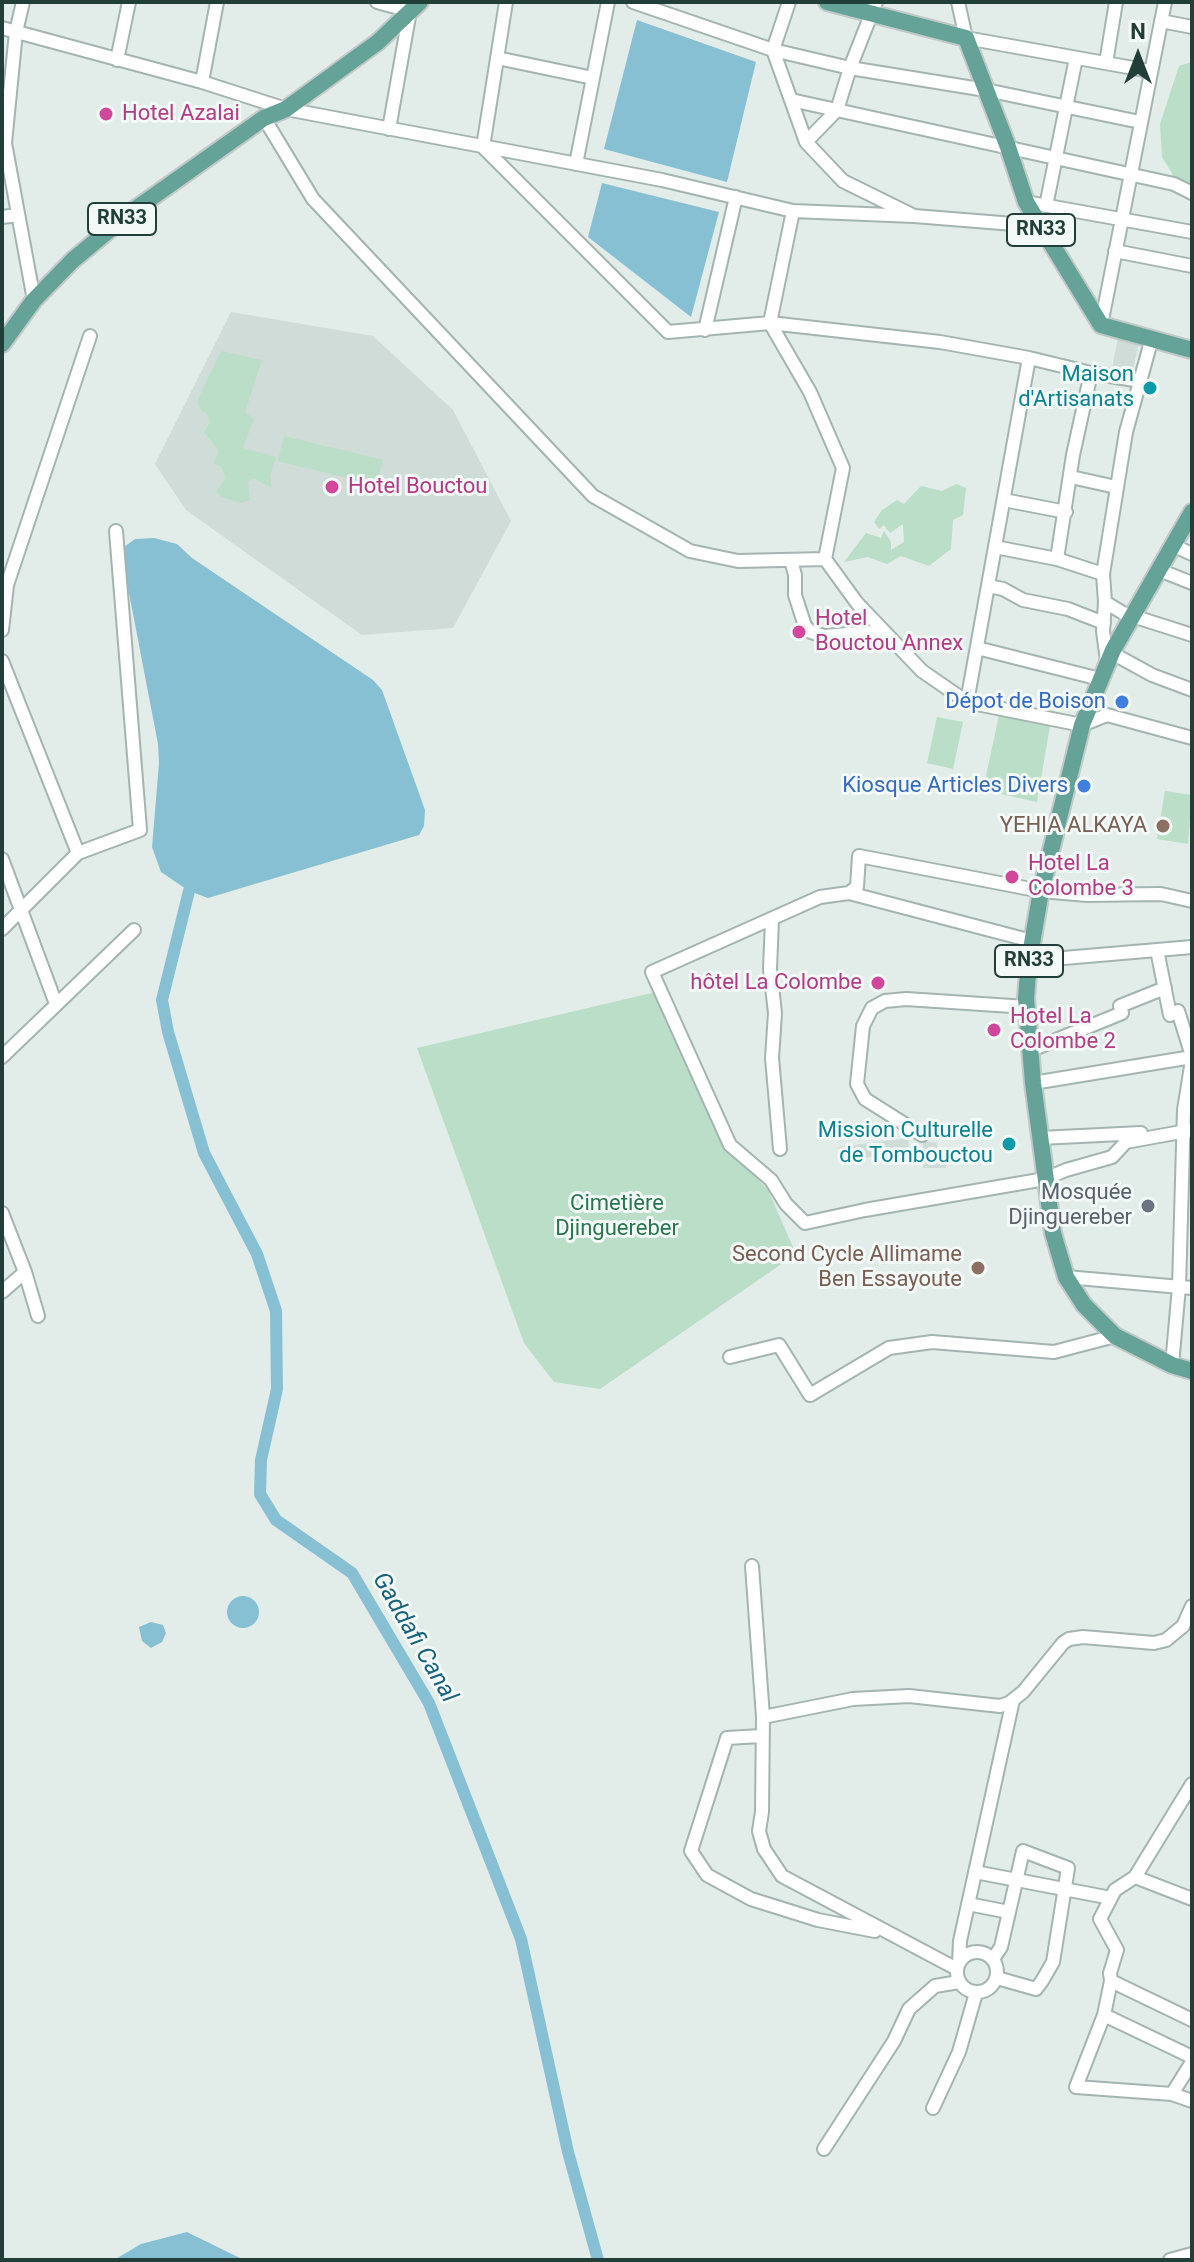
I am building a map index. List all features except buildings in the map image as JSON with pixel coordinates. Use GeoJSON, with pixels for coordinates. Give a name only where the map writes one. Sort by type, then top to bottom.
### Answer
{"type":"FeatureCollection","features":[{"type":"Feature","properties":{"kind":"main road"},"geometry":{"type":"LineString","coordinates":[[827,2],[874,8],[966,38]]}},
{"type":"Feature","properties":{"kind":"main road","name":"RN33"},"geometry":{"type":"LineString","coordinates":[[2,344],[34,300],[73,260],[127,215],[264,118],[286,109],[378,42],[415,7]]}},
{"type":"Feature","properties":{"kind":"main road","name":"RN33"},"geometry":{"type":"LineString","coordinates":[[966,38],[1026,202],[1101,325]]}},
{"type":"Feature","properties":{"kind":"main road"},"geometry":{"type":"LineString","coordinates":[[1101,325],[1192,350]]}},
{"type":"Feature","properties":{"kind":"main road","name":"RN33"},"geometry":{"type":"LineString","coordinates":[[1192,512],[1110,658],[1082,725],[1041,891],[1029,961],[1027,1007],[1029,1051],[1045,1179],[1053,1233],[1066,1277],[1084,1305],[1115,1336],[1172,1365],[1192,1371]]}},
{"type":"Feature","properties":{"kind":"street"},"geometry":{"type":"LineString","coordinates":[[23,2],[16,32],[5,143],[34,300]]}},
{"type":"Feature","properties":{"kind":"street"},"geometry":{"type":"LineString","coordinates":[[117,60],[129,2]]}},
{"type":"Feature","properties":{"kind":"street"},"geometry":{"type":"LineString","coordinates":[[202,82],[217,2]]}},
{"type":"Feature","properties":{"kind":"street"},"geometry":{"type":"LineString","coordinates":[[377,2],[415,7],[389,129]]}},
{"type":"Feature","properties":{"kind":"street"},"geometry":{"type":"LineString","coordinates":[[483,147],[506,2]]}},
{"type":"Feature","properties":{"kind":"street"},"geometry":{"type":"LineString","coordinates":[[576,164],[608,2]]}},
{"type":"Feature","properties":{"kind":"street"},"geometry":{"type":"LineString","coordinates":[[633,2],[773,50],[850,68],[986,90],[1140,122]]}},
{"type":"Feature","properties":{"kind":"street"},"geometry":{"type":"LineString","coordinates":[[789,2],[773,50],[806,142],[843,181],[914,216]]}},
{"type":"Feature","properties":{"kind":"street"},"geometry":{"type":"LineString","coordinates":[[958,2],[966,38],[1150,71]]}},
{"type":"Feature","properties":{"kind":"street"},"geometry":{"type":"LineString","coordinates":[[1106,63],[1116,2]]}},
{"type":"Feature","properties":{"kind":"street"},"geometry":{"type":"LineString","coordinates":[[1101,325],[1165,2]]}},
{"type":"Feature","properties":{"kind":"street"},"geometry":{"type":"LineString","coordinates":[[806,142],[837,110],[874,8]]}},
{"type":"Feature","properties":{"kind":"street"},"geometry":{"type":"LineString","coordinates":[[1161,21],[1192,27]]}},
{"type":"Feature","properties":{"kind":"street"},"geometry":{"type":"LineString","coordinates":[[2,28],[202,82],[286,109],[662,180],[793,211],[1039,226]]}},
{"type":"Feature","properties":{"kind":"street"},"geometry":{"type":"LineString","coordinates":[[497,58],[593,78]]}},
{"type":"Feature","properties":{"kind":"street"},"geometry":{"type":"LineString","coordinates":[[1046,206],[1076,58]]}},
{"type":"Feature","properties":{"kind":"street"},"geometry":{"type":"LineString","coordinates":[[791,100],[1174,184],[1192,193]]}},
{"type":"Feature","properties":{"kind":"street"},"geometry":{"type":"LineString","coordinates":[[264,118],[313,199],[593,496],[690,551],[738,561],[825,559]]}},
{"type":"Feature","properties":{"kind":"street"},"geometry":{"type":"LineString","coordinates":[[483,147],[668,332],[770,323],[940,342],[1141,381]]}},
{"type":"Feature","properties":{"kind":"street"},"geometry":{"type":"LineString","coordinates":[[705,330],[736,197]]}},
{"type":"Feature","properties":{"kind":"street"},"geometry":{"type":"LineString","coordinates":[[1026,202],[1192,232]]}},
{"type":"Feature","properties":{"kind":"street"},"geometry":{"type":"LineString","coordinates":[[793,211],[770,323],[810,392],[843,468],[825,559],[857,603],[922,671],[967,702],[1082,725],[1107,715],[1192,738]]}},
{"type":"Feature","properties":{"kind":"street"},"geometry":{"type":"LineString","coordinates":[[2,217],[18,215]]}},
{"type":"Feature","properties":{"kind":"street"},"geometry":{"type":"LineString","coordinates":[[1115,251],[1192,266]]}},
{"type":"Feature","properties":{"kind":"street"},"geometry":{"type":"LineString","coordinates":[[2,630],[7,585],[90,336]]}},
{"type":"Feature","properties":{"kind":"street"},"geometry":{"type":"LineString","coordinates":[[1152,338],[1126,432],[1116,487],[1103,574],[1104,623],[1110,658],[1192,690]]}},
{"type":"Feature","properties":{"kind":"street"},"geometry":{"type":"LineString","coordinates":[[967,702],[1029,358]]}},
{"type":"Feature","properties":{"kind":"street"},"geometry":{"type":"LineString","coordinates":[[1057,559],[1091,373]]}},
{"type":"Feature","properties":{"kind":"street"},"geometry":{"type":"LineString","coordinates":[[1071,477],[1116,487]]}},
{"type":"Feature","properties":{"kind":"street"},"geometry":{"type":"LineString","coordinates":[[1004,500],[1066,512]]}},
{"type":"Feature","properties":{"kind":"street"},"geometry":{"type":"LineString","coordinates":[[2,929],[78,853],[140,830],[116,531]]}},
{"type":"Feature","properties":{"kind":"street"},"geometry":{"type":"LineString","coordinates":[[1172,545],[1192,554]]}},
{"type":"Feature","properties":{"kind":"street"},"geometry":{"type":"LineString","coordinates":[[995,547],[1057,559],[1103,574]]}},
{"type":"Feature","properties":{"kind":"street"},"geometry":{"type":"LineString","coordinates":[[791,560],[795,595],[805,626],[811,632],[824,636],[884,631]]}},
{"type":"Feature","properties":{"kind":"street"},"geometry":{"type":"LineString","coordinates":[[1159,570],[1192,583]]}},
{"type":"Feature","properties":{"kind":"street"},"geometry":{"type":"LineString","coordinates":[[988,586],[1023,600],[1068,609],[1104,623]]}},
{"type":"Feature","properties":{"kind":"street"},"geometry":{"type":"LineString","coordinates":[[1105,602],[1133,616],[1192,635]]}},
{"type":"Feature","properties":{"kind":"street"},"geometry":{"type":"LineString","coordinates":[[977,648],[1100,679]]}},
{"type":"Feature","properties":{"kind":"street"},"geometry":{"type":"LineString","coordinates":[[2,661],[78,853]]}},
{"type":"Feature","properties":{"kind":"street"},"geometry":{"type":"LineString","coordinates":[[849,893],[857,887],[859,856],[1041,891],[1087,895],[1161,894],[1192,901]]}},
{"type":"Feature","properties":{"kind":"street"},"geometry":{"type":"LineString","coordinates":[[2,859],[56,1004]]}},
{"type":"Feature","properties":{"kind":"street"},"geometry":{"type":"LineString","coordinates":[[1032,941],[849,893],[820,897],[652,972],[730,1145],[771,1180],[786,1204],[805,1223],[1045,1179],[1112,1157],[1126,1142],[1183,1131]]}},
{"type":"Feature","properties":{"kind":"street"},"geometry":{"type":"LineString","coordinates":[[772,919],[770,969],[775,1013],[772,1058],[780,1149]]}},
{"type":"Feature","properties":{"kind":"street"},"geometry":{"type":"LineString","coordinates":[[2,1057],[134,930]]}},
{"type":"Feature","properties":{"kind":"street"},"geometry":{"type":"LineString","coordinates":[[1029,961],[1192,947]]}},
{"type":"Feature","properties":{"kind":"street"},"geometry":{"type":"LineString","coordinates":[[1157,950],[1170,1015],[1178,1011],[1188,1027],[1192,1057],[1183,1131],[1186,1287],[1172,1365]]}},
{"type":"Feature","properties":{"kind":"street"},"geometry":{"type":"LineString","coordinates":[[1029,1051],[1122,1013],[1120,1006],[1165,988]]}},
{"type":"Feature","properties":{"kind":"street"},"geometry":{"type":"LineString","coordinates":[[922,1135],[865,1099],[857,1084],[863,1026],[872,1008],[885,1001],[906,999],[1027,1007]]}},
{"type":"Feature","properties":{"kind":"street"},"geometry":{"type":"LineString","coordinates":[[1033,1083],[1192,1057]]}},
{"type":"Feature","properties":{"kind":"street"},"geometry":{"type":"LineString","coordinates":[[1040,1138],[1183,1131]]}},
{"type":"Feature","properties":{"kind":"street"},"geometry":{"type":"LineString","coordinates":[[2,1213],[38,1316]]}},
{"type":"Feature","properties":{"kind":"street"},"geometry":{"type":"LineString","coordinates":[[2,1292],[25,1272]]}},
{"type":"Feature","properties":{"kind":"street"},"geometry":{"type":"LineString","coordinates":[[1066,1277],[1186,1287]]}},
{"type":"Feature","properties":{"kind":"street"},"geometry":{"type":"LineString","coordinates":[[730,1357],[779,1345],[810,1395],[889,1348],[932,1342],[1054,1352],[1115,1336]]}},
{"type":"Feature","properties":{"kind":"street"},"geometry":{"type":"LineString","coordinates":[[752,1566],[763,1717],[759,1831],[764,1849],[782,1876],[959,1971]]}},
{"type":"Feature","properties":{"kind":"street"},"geometry":{"type":"LineString","coordinates":[[763,1717],[853,1699],[909,1696],[1000,1706],[1023,1692],[1069,1639],[1083,1637],[1154,1643],[1166,1640],[1183,1626],[1192,1606]]}},
{"type":"Feature","properties":{"kind":"street"},"geometry":{"type":"LineString","coordinates":[[824,2149],[894,2041],[909,2009],[935,1986],[959,1971],[969,1954],[975,1952],[993,1959],[998,1971],[997,1978],[989,1988],[976,1993],[969,1991],[959,1971],[960,1941],[1013,1700]]}},
{"type":"Feature","properties":{"kind":"street"},"geometry":{"type":"LineString","coordinates":[[761,1736],[727,1738],[691,1851],[707,1875],[751,1899],[818,1920],[884,1932]]}},
{"type":"Feature","properties":{"kind":"street"},"geometry":{"type":"LineString","coordinates":[[1192,1784],[1135,1877],[1115,1890],[1100,1919],[1117,1950],[1104,2015],[1076,2087],[1172,2094],[1192,2101]]}},
{"type":"Feature","properties":{"kind":"street"},"geometry":{"type":"LineString","coordinates":[[993,1959],[1001,1947],[1023,1851],[1068,1868],[1053,1962],[1042,1981],[1036,1989],[997,1978]]}},
{"type":"Feature","properties":{"kind":"street"},"geometry":{"type":"LineString","coordinates":[[975,1872],[1111,1898]]}},
{"type":"Feature","properties":{"kind":"street"},"geometry":{"type":"LineString","coordinates":[[1135,1877],[1192,1899]]}},
{"type":"Feature","properties":{"kind":"street"},"geometry":{"type":"LineString","coordinates":[[968,1904],[1009,1912]]}},
{"type":"Feature","properties":{"kind":"street"},"geometry":{"type":"LineString","coordinates":[[1111,1981],[1192,2020]]}},
{"type":"Feature","properties":{"kind":"street"},"geometry":{"type":"LineString","coordinates":[[933,2108],[959,2052],[976,1993]]}},
{"type":"Feature","properties":{"kind":"street"},"geometry":{"type":"LineString","coordinates":[[1104,2015],[1192,2060],[1172,2094]]}},
{"type":"Feature","properties":{"kind":"street"},"geometry":{"type":"LineString","coordinates":[[1171,2260],[1192,2254]]}},
{"type":"Feature","properties":{"kind":"shaded area","name":"Hotel Bouctou"},"geometry":{"type":"Polygon","coordinates":[[[231,312],[373,336],[453,410],[511,521],[453,628],[362,635],[186,510],[155,464],[231,312]]]}},
{"type":"Feature","properties":{"kind":"shaded area"},"geometry":{"type":"Polygon","coordinates":[[[1118,338],[1139,342],[1132,374],[1112,369],[1118,338]]]}},
{"type":"Feature","properties":{"kind":"shaded area"},"geometry":{"type":"Polygon","coordinates":[[[908,1138],[909,1152],[841,1161],[839,1147],[908,1138]]]}},
{"type":"Feature","properties":{"kind":"shaded area"},"geometry":{"type":"Polygon","coordinates":[[[923,1142],[937,1142],[937,1155],[946,1156],[946,1168],[923,1168],[923,1142]]]}},
{"type":"Feature","properties":{"kind":"green space"},"geometry":{"type":"Polygon","coordinates":[[[1192,62],[1192,190],[1174,184],[1172,173],[1162,157],[1160,124],[1179,66],[1192,62]]]}},
{"type":"Feature","properties":{"kind":"green space"},"geometry":{"type":"Polygon","coordinates":[[[221,351],[262,360],[245,412],[254,419],[243,448],[276,457],[270,476],[272,488],[253,478],[248,482],[250,500],[241,503],[216,492],[226,478],[221,467],[213,463],[219,451],[204,432],[210,423],[197,402],[221,351]]]}},
{"type":"Feature","properties":{"kind":"green space"},"geometry":{"type":"Polygon","coordinates":[[[284,436],[383,460],[376,485],[278,461],[284,436]]]}},
{"type":"Feature","properties":{"kind":"green space"},"geometry":{"type":"Polygon","coordinates":[[[956,484],[966,488],[963,515],[953,520],[951,549],[929,566],[901,556],[887,564],[868,557],[844,562],[866,533],[881,538],[884,531],[891,542],[891,550],[904,542],[903,524],[890,533],[884,525],[879,529],[874,522],[882,510],[897,500],[904,504],[921,486],[942,491],[956,484]]]}},
{"type":"Feature","properties":{"kind":"green space"},"geometry":{"type":"Polygon","coordinates":[[[999,715],[1050,726],[1037,802],[983,790],[999,715]]]}},
{"type":"Feature","properties":{"kind":"green space"},"geometry":{"type":"Polygon","coordinates":[[[937,717],[963,722],[953,769],[927,763],[937,717]]]}},
{"type":"Feature","properties":{"kind":"green space"},"geometry":{"type":"Polygon","coordinates":[[[1165,791],[1192,795],[1188,844],[1157,839],[1165,791]]]}},
{"type":"Feature","properties":{"kind":"green space","name":"Cimetière Djinguereber"},"geometry":{"type":"Polygon","coordinates":[[[656,992],[724,1143],[768,1190],[796,1254],[600,1389],[554,1382],[524,1343],[417,1048],[656,992]]]}},
{"type":"Feature","properties":{"kind":"water"},"geometry":{"type":"Polygon","coordinates":[[[637,20],[756,62],[727,182],[604,149],[637,20]]]}},
{"type":"Feature","properties":{"kind":"water"},"geometry":{"type":"Polygon","coordinates":[[[602,183],[719,212],[691,317],[588,237],[602,183]]]}},
{"type":"Feature","properties":{"kind":"water"},"geometry":{"type":"Polygon","coordinates":[[[154,538],[177,544],[192,558],[373,680],[382,690],[425,810],[424,826],[419,835],[208,898],[189,891],[161,872],[152,847],[158,744],[124,567],[124,547],[135,539],[154,538]]]}},
{"type":"Feature","properties":{"kind":"water"},"geometry":{"type":"Polygon","coordinates":[[[243,1596],[254,1601],[259,1612],[254,1623],[243,1628],[232,1623],[227,1612],[232,1601],[243,1596]]]}},
{"type":"Feature","properties":{"kind":"water"},"geometry":{"type":"Polygon","coordinates":[[[151,1622],[163,1625],[166,1633],[162,1642],[151,1648],[142,1641],[139,1627],[151,1622]]]}},
{"type":"Feature","properties":{"kind":"water"},"geometry":{"type":"Polygon","coordinates":[[[187,2232],[244,2260],[114,2260],[141,2244],[187,2232]]]}},
{"type":"Feature","properties":{"kind":"waterway","name":"Gaddafi Canal"},"geometry":{"type":"LineString","coordinates":[[189,891],[162,1000],[168,1032],[204,1153],[257,1254],[276,1311],[277,1389],[261,1460],[260,1494],[276,1520],[352,1573],[429,1703],[521,1939],[568,2152],[598,2260]]}},
{"type":"Feature","properties":{"kind":"place","name":"Hotel Azalai"},"geometry":{"type":"Point","coordinates":[106,114]}},
{"type":"Feature","properties":{"kind":"place","name":"Maison d'Artisanats"},"geometry":{"type":"Point","coordinates":[1150,388]}},
{"type":"Feature","properties":{"kind":"place","name":"Hotel Bouctou"},"geometry":{"type":"Point","coordinates":[332,487]}},
{"type":"Feature","properties":{"kind":"place","name":"Hotel Bouctou Annex"},"geometry":{"type":"Point","coordinates":[799,632]}},
{"type":"Feature","properties":{"kind":"place","name":"Dépot de Boison"},"geometry":{"type":"Point","coordinates":[1122,702]}},
{"type":"Feature","properties":{"kind":"place","name":"Kiosque Articles Divers"},"geometry":{"type":"Point","coordinates":[1084,786]}},
{"type":"Feature","properties":{"kind":"place","name":"YEHIA ALKAYA"},"geometry":{"type":"Point","coordinates":[1163,826]}},
{"type":"Feature","properties":{"kind":"place","name":"Hotel La Colombe 3"},"geometry":{"type":"Point","coordinates":[1012,877]}},
{"type":"Feature","properties":{"kind":"place","name":"hôtel La Colombe"},"geometry":{"type":"Point","coordinates":[878,983]}},
{"type":"Feature","properties":{"kind":"place","name":"Hotel La Colombe 2"},"geometry":{"type":"Point","coordinates":[994,1030]}},
{"type":"Feature","properties":{"kind":"place","name":"Mission Culturelle de Tombouctou"},"geometry":{"type":"Point","coordinates":[1009,1144]}},
{"type":"Feature","properties":{"kind":"place","name":"Mosquée Djinguereber"},"geometry":{"type":"Point","coordinates":[1148,1206]}},
{"type":"Feature","properties":{"kind":"place","name":"Second Cycle Allimame Ben Essayoute"},"geometry":{"type":"Point","coordinates":[978,1268]}}]}
